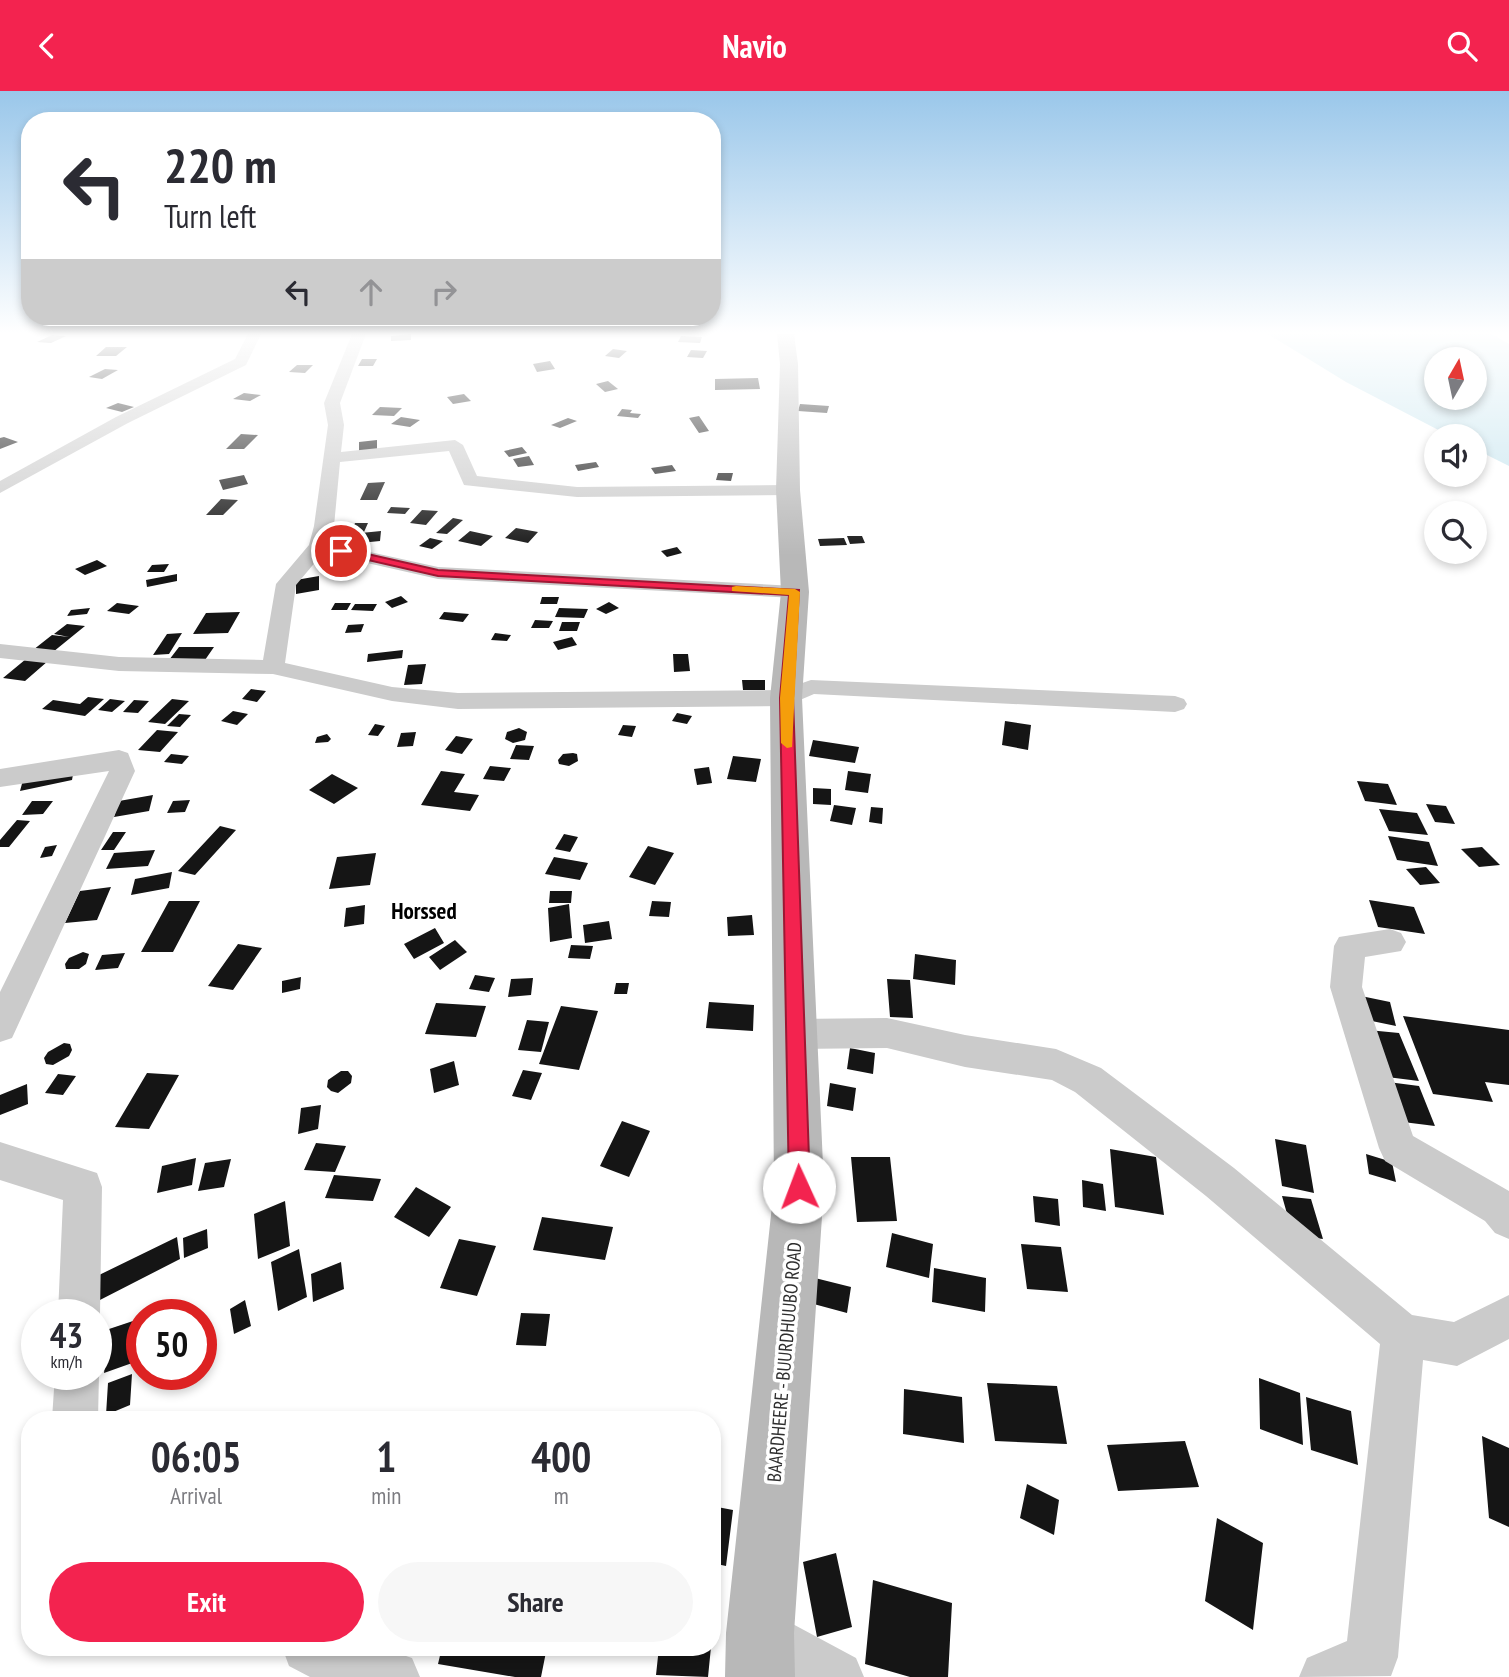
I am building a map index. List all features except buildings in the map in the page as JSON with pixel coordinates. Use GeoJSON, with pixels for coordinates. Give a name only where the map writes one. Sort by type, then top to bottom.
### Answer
{"type":"FeatureCollection","features":[{"type":"Feature","properties":{"kind":"main road","name":"BAARDHEERE - BUURDHUUBO ROAD"},"geometry":{"type":"LineString","coordinates":[[760,1655],[799,1187],[786,698],[795,592],[788,490],[789,408]]}},
{"type":"Feature","properties":{"kind":"street"},"geometry":{"type":"LineString","coordinates":[[3,483],[147,408]]}},
{"type":"Feature","properties":{"kind":"street"},"geometry":{"type":"LineString","coordinates":[[273,667],[286,584],[318,545],[324,526],[336,425],[333,408]]}},
{"type":"Feature","properties":{"kind":"street"},"geometry":{"type":"LineString","coordinates":[[331,458],[455,445],[470,481],[577,492],[788,490]]}},
{"type":"Feature","properties":{"kind":"street"},"geometry":{"type":"LineString","coordinates":[[318,545],[438,573],[795,592]]}},
{"type":"Feature","properties":{"kind":"street"},"geometry":{"type":"LineString","coordinates":[[0,651],[119,664],[273,667],[391,694],[458,701],[786,698],[811,687],[1175,705]]}},
{"type":"Feature","properties":{"kind":"street"},"geometry":{"type":"LineString","coordinates":[[0,778],[119,759],[122,771],[0,1027]]}},
{"type":"Feature","properties":{"kind":"street"},"geometry":{"type":"LineString","coordinates":[[1390,942],[1350,946],[1346,987],[1398,1148],[1499,1207],[1509,1219]]}},
{"type":"Feature","properties":{"kind":"street"},"geometry":{"type":"LineString","coordinates":[[795,1034],[887,1033],[965,1051],[1056,1065],[1088,1080],[1220,1182],[1403,1335],[1457,1344],[1509,1316]]}},
{"type":"Feature","properties":{"kind":"street"},"geometry":{"type":"LineString","coordinates":[[0,1161],[83,1187],[79,1299]]}},
{"type":"Feature","properties":{"kind":"street"},"geometry":{"type":"LineString","coordinates":[[1326,1677],[1372,1657],[1403,1335]]}},
{"type":"Feature","properties":{"kind":"street"},"geometry":{"type":"LineString","coordinates":[[75,1411],[76,1390]]}},
{"type":"Feature","properties":{"kind":"street"},"geometry":{"type":"LineString","coordinates":[[760,1655],[837,1677]]}},
{"type":"Feature","properties":{"kind":"water"},"geometry":{"type":"Polygon","coordinates":[[[1396,408],[1509,408],[1509,466],[1487,455],[1487,424],[1427,424],[1396,408]]]}},
{"type":"Feature","properties":{"kind":"slow traffic"},"geometry":{"type":"LineString","coordinates":[[736,589],[795,592],[786,698],[787,743]]}},
{"type":"Feature","properties":{"kind":"district","name":"Horssed"},"geometry":{"type":"Point","coordinates":[424,911]}},
{"type":"Feature","properties":{"kind":"route"},"geometry":{"type":"LineString","coordinates":[[341,551],[438,573],[795,592],[786,698],[799,1187]]}}]}
